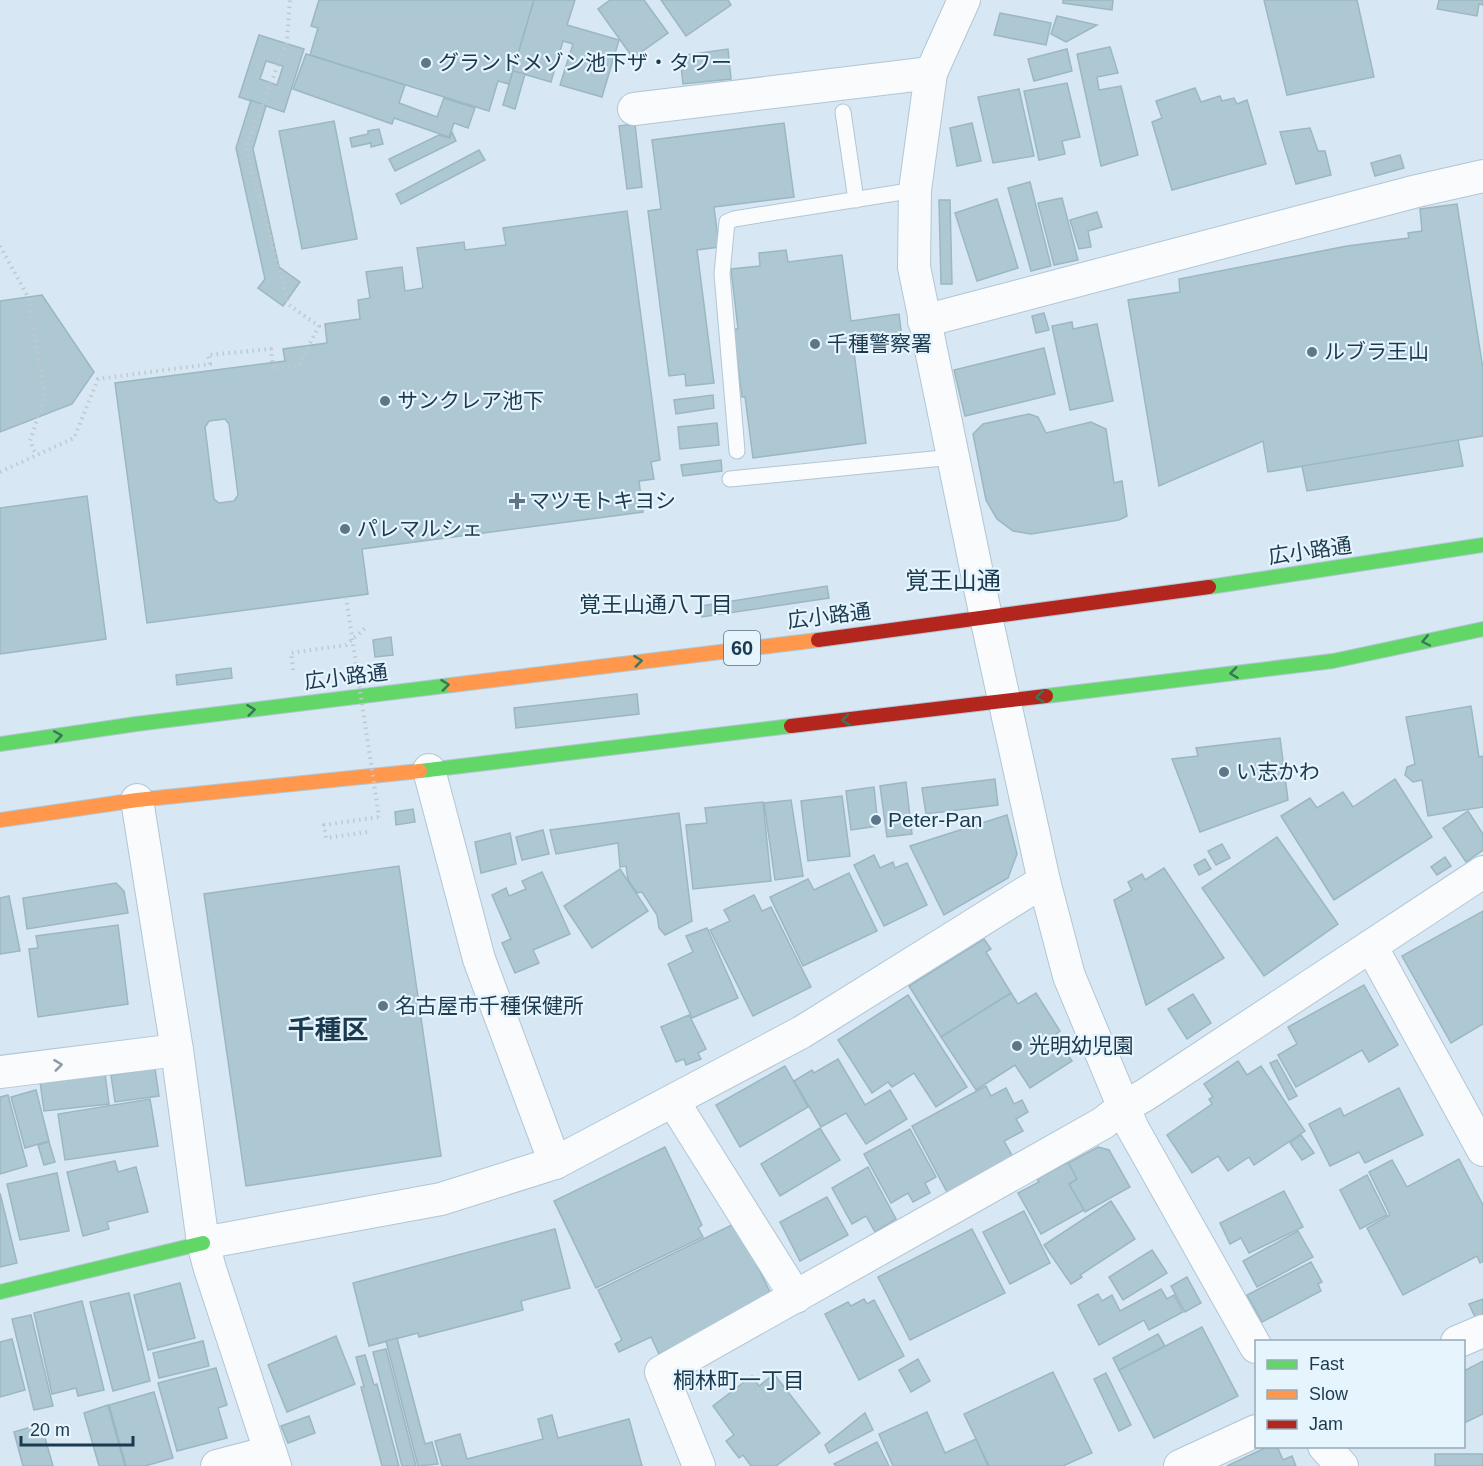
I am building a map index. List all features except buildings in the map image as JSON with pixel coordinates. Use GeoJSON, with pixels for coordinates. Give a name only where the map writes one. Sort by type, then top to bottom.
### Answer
{"type":"FeatureCollection","features":[{"type":"Feature","properties":{"kind":"main road","name":"広小路通"},"geometry":{"type":"LineString","coordinates":[[0,744],[136,724],[986,617],[1326,571],[1483,545]]}},
{"type":"Feature","properties":{"kind":"main road"},"geometry":{"type":"LineString","coordinates":[[0,820],[137,800],[429,770],[1333,661],[1483,629]]}},
{"type":"Feature","properties":{"kind":"main road"},"geometry":{"type":"LineString","coordinates":[[0,1292],[203,1243]]}},
{"type":"Feature","properties":{"kind":"street"},"geometry":{"type":"LineString","coordinates":[[964,0],[931,73],[915,190],[914,267],[986,617],[1044,880],[1069,976],[1132,1127],[1255,1343]]}},
{"type":"Feature","properties":{"kind":"street"},"geometry":{"type":"LineString","coordinates":[[634,109],[931,73]]}},
{"type":"Feature","properties":{"kind":"street"},"geometry":{"type":"LineString","coordinates":[[924,321],[1417,191],[1483,176]]}},
{"type":"Feature","properties":{"kind":"street"},"geometry":{"type":"LineString","coordinates":[[429,770],[479,959],[555,1163]]}},
{"type":"Feature","properties":{"kind":"street"},"geometry":{"type":"LineString","coordinates":[[137,800],[177,1050],[203,1243],[272,1459],[217,1466]]}},
{"type":"Feature","properties":{"kind":"street"},"geometry":{"type":"LineString","coordinates":[[699,1466],[661,1372],[1103,1123],[1125,1106],[1483,872]]}},
{"type":"Feature","properties":{"kind":"street"},"geometry":{"type":"LineString","coordinates":[[203,1243],[441,1199],[555,1163],[802,1032],[1044,880]]}},
{"type":"Feature","properties":{"kind":"street"},"geometry":{"type":"LineString","coordinates":[[1371,946],[1479,1132]]}},
{"type":"Feature","properties":{"kind":"street"},"geometry":{"type":"LineString","coordinates":[[0,1072],[177,1050]]}},
{"type":"Feature","properties":{"kind":"street"},"geometry":{"type":"LineString","coordinates":[[674,1101],[796,1297]]}},
{"type":"Feature","properties":{"kind":"street"},"geometry":{"type":"LineString","coordinates":[[1460,1340],[1483,1331]]}},
{"type":"Feature","properties":{"kind":"street"},"geometry":{"type":"LineString","coordinates":[[1180,1466],[1255,1432]]}},
{"type":"Feature","properties":{"kind":"street"},"geometry":{"type":"LineString","coordinates":[[1326,1448],[1342,1466]]}},
{"type":"Feature","properties":{"kind":"lane"},"geometry":{"type":"LineString","coordinates":[[843,112],[856,200]]}},
{"type":"Feature","properties":{"kind":"lane"},"geometry":{"type":"LineString","coordinates":[[737,451],[722,274],[727,222],[915,190]]}},
{"type":"Feature","properties":{"kind":"lane"},"geometry":{"type":"LineString","coordinates":[[730,479],[953,457]]}},
{"type":"Feature","properties":{"kind":"path"},"geometry":{"type":"LineString","coordinates":[[0,472],[74,438],[98,379],[210,364],[208,355],[271,349],[273,369],[298,366],[320,326],[289,305],[246,148],[287,41],[290,0]]}},
{"type":"Feature","properties":{"kind":"path"},"geometry":{"type":"LineString","coordinates":[[0,246],[28,297],[45,396],[30,441],[36,455]]}},
{"type":"Feature","properties":{"kind":"path"},"geometry":{"type":"LineString","coordinates":[[346,597],[379,817],[324,825],[326,838],[367,832]]}},
{"type":"Feature","properties":{"kind":"path"},"geometry":{"type":"LineString","coordinates":[[304,669],[294,671],[291,653],[346,645],[366,627]]}},
{"type":"Feature","properties":{"kind":"path"},"geometry":{"type":"LineString","coordinates":[[345,664],[356,662]]}},
{"type":"Feature","properties":{"kind":"traffic: fast"},"geometry":{"type":"LineString","coordinates":[[1209,587],[1483,545]]}},
{"type":"Feature","properties":{"kind":"traffic: fast"},"geometry":{"type":"LineString","coordinates":[[1046,696],[1333,661],[1483,629]]}},
{"type":"Feature","properties":{"kind":"traffic: fast"},"geometry":{"type":"LineString","coordinates":[[0,744],[136,724],[452,685]]}},
{"type":"Feature","properties":{"kind":"traffic: fast"},"geometry":{"type":"LineString","coordinates":[[420,771],[791,726]]}},
{"type":"Feature","properties":{"kind":"traffic: fast"},"geometry":{"type":"LineString","coordinates":[[0,1292],[203,1243]]}},
{"type":"Feature","properties":{"kind":"traffic: slow"},"geometry":{"type":"LineString","coordinates":[[452,685],[818,640]]}},
{"type":"Feature","properties":{"kind":"traffic: slow"},"geometry":{"type":"LineString","coordinates":[[0,820],[137,800],[420,771]]}},
{"type":"Feature","properties":{"kind":"traffic: jam"},"geometry":{"type":"LineString","coordinates":[[818,640],[1209,587]]}},
{"type":"Feature","properties":{"kind":"traffic: jam"},"geometry":{"type":"LineString","coordinates":[[791,726],[1046,696]]}},
{"type":"Feature","properties":{"kind":"place","name":"グランドメゾン池下ザ・タワー"},"geometry":{"type":"Point","coordinates":[426,63]}},
{"type":"Feature","properties":{"kind":"place","name":"千種警察署"},"geometry":{"type":"Point","coordinates":[815,344]}},
{"type":"Feature","properties":{"kind":"place","name":"ルブラ王山"},"geometry":{"type":"Point","coordinates":[1312,352]}},
{"type":"Feature","properties":{"kind":"place","name":"サンクレア池下"},"geometry":{"type":"Point","coordinates":[385,401]}},
{"type":"Feature","properties":{"kind":"place","name":"マツモトキヨシ"},"geometry":{"type":"Point","coordinates":[517,501]}},
{"type":"Feature","properties":{"kind":"place","name":"パレマルシェ"},"geometry":{"type":"Point","coordinates":[345,529]}},
{"type":"Feature","properties":{"kind":"place","name":"い志かわ"},"geometry":{"type":"Point","coordinates":[1224,772]}},
{"type":"Feature","properties":{"kind":"place","name":"Peter-Pan"},"geometry":{"type":"Point","coordinates":[876,820]}},
{"type":"Feature","properties":{"kind":"place","name":"名古屋市千種保健所"},"geometry":{"type":"Point","coordinates":[383,1006]}},
{"type":"Feature","properties":{"kind":"place","name":"光明幼児園"},"geometry":{"type":"Point","coordinates":[1017,1046]}},
{"type":"Feature","properties":{"kind":"district","name":"覚王山通"},"geometry":{"type":"Point","coordinates":[953,581]}},
{"type":"Feature","properties":{"kind":"district","name":"覚王山通八丁目"},"geometry":{"type":"Point","coordinates":[656,604]}},
{"type":"Feature","properties":{"kind":"district","name":"千種区"},"geometry":{"type":"Point","coordinates":[328,1030]}},
{"type":"Feature","properties":{"kind":"district","name":"桐林町一丁目"},"geometry":{"type":"Point","coordinates":[739,1380]}}]}
